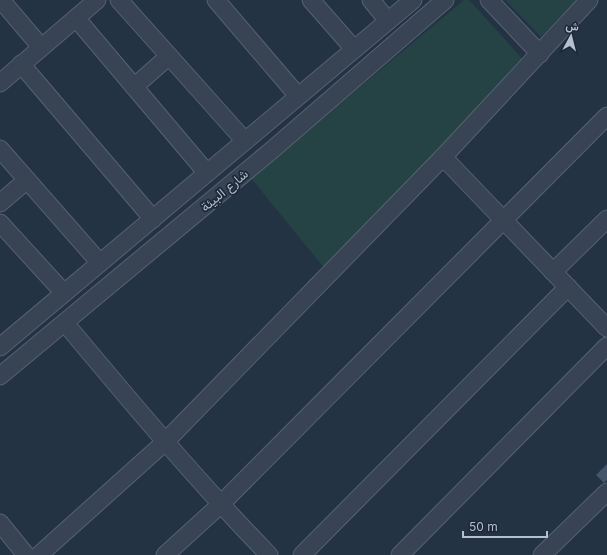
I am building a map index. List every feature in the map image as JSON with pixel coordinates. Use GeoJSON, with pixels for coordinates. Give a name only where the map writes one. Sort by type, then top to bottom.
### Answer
{"type":"FeatureCollection","features":[{"type":"Feature","properties":{"kind":"street"},"geometry":{"type":"LineString","coordinates":[[1,0],[41,47]]}},
{"type":"Feature","properties":{"kind":"street"},"geometry":{"type":"LineString","coordinates":[[119,0],[169,56],[251,136],[272,150]]}},
{"type":"Feature","properties":{"kind":"street"},"geometry":{"type":"LineString","coordinates":[[216,0],[298,96]]}},
{"type":"Feature","properties":{"kind":"street"},"geometry":{"type":"LineString","coordinates":[[311,0],[354,49]]}},
{"type":"Feature","properties":{"kind":"street"},"geometry":{"type":"LineString","coordinates":[[371,0],[388,21]]}},
{"type":"Feature","properties":{"kind":"street","name":"شارع البيئة"},"geometry":{"type":"LineString","coordinates":[[3,339],[64,293],[413,0]]}},
{"type":"Feature","properties":{"kind":"street","name":"شارع البيئة"},"geometry":{"type":"LineString","coordinates":[[0,376],[272,150],[445,0]]}},
{"type":"Feature","properties":{"kind":"street"},"geometry":{"type":"LineString","coordinates":[[489,0],[540,54]]}},
{"type":"Feature","properties":{"kind":"street"},"geometry":{"type":"LineString","coordinates":[[40,555],[165,442],[443,157],[589,0]]}},
{"type":"Feature","properties":{"kind":"street"},"geometry":{"type":"LineString","coordinates":[[0,82],[94,1]]}},
{"type":"Feature","properties":{"kind":"street"},"geometry":{"type":"LineString","coordinates":[[76,18],[207,173]]}},
{"type":"Feature","properties":{"kind":"street"},"geometry":{"type":"LineString","coordinates":[[134,87],[169,56]]}},
{"type":"Feature","properties":{"kind":"street"},"geometry":{"type":"LineString","coordinates":[[21,64],[153,219]]}},
{"type":"Feature","properties":{"kind":"street"},"geometry":{"type":"LineString","coordinates":[[165,555],[220,505],[607,116]]}},
{"type":"Feature","properties":{"kind":"street"},"geometry":{"type":"LineString","coordinates":[[0,149],[100,263]]}},
{"type":"Feature","properties":{"kind":"street"},"geometry":{"type":"LineString","coordinates":[[443,157],[606,326]]}},
{"type":"Feature","properties":{"kind":"street"},"geometry":{"type":"LineString","coordinates":[[0,203],[27,180]]}},
{"type":"Feature","properties":{"kind":"street"},"geometry":{"type":"LineString","coordinates":[[553,272],[607,219]]}},
{"type":"Feature","properties":{"kind":"street"},"geometry":{"type":"LineString","coordinates":[[0,223],[64,293]]}},
{"type":"Feature","properties":{"kind":"street"},"geometry":{"type":"LineString","coordinates":[[302,555],[568,287]]}},
{"type":"Feature","properties":{"kind":"street"},"geometry":{"type":"LineString","coordinates":[[65,323],[220,505],[268,555]]}},
{"type":"Feature","properties":{"kind":"street"},"geometry":{"type":"LineString","coordinates":[[400,555],[607,346]]}},
{"type":"Feature","properties":{"kind":"street"},"geometry":{"type":"LineString","coordinates":[[542,555],[607,492]]}},
{"type":"Feature","properties":{"kind":"street"},"geometry":{"type":"LineString","coordinates":[[0,523],[26,555]]}},
{"type":"Feature","properties":{"kind":"green space"},"geometry":{"type":"Polygon","coordinates":[[[464,0],[469,0],[529,66],[329,274],[251,178],[464,0]]]}},
{"type":"Feature","properties":{"kind":"green space"},"geometry":{"type":"Polygon","coordinates":[[[505,0],[576,0],[541,37],[505,0]]]}},
{"type":"Feature","properties":{"kind":"building"},"geometry":{"type":"Polygon","coordinates":[[[607,464],[607,480],[604,483],[596,475],[607,464]]]}}]}
